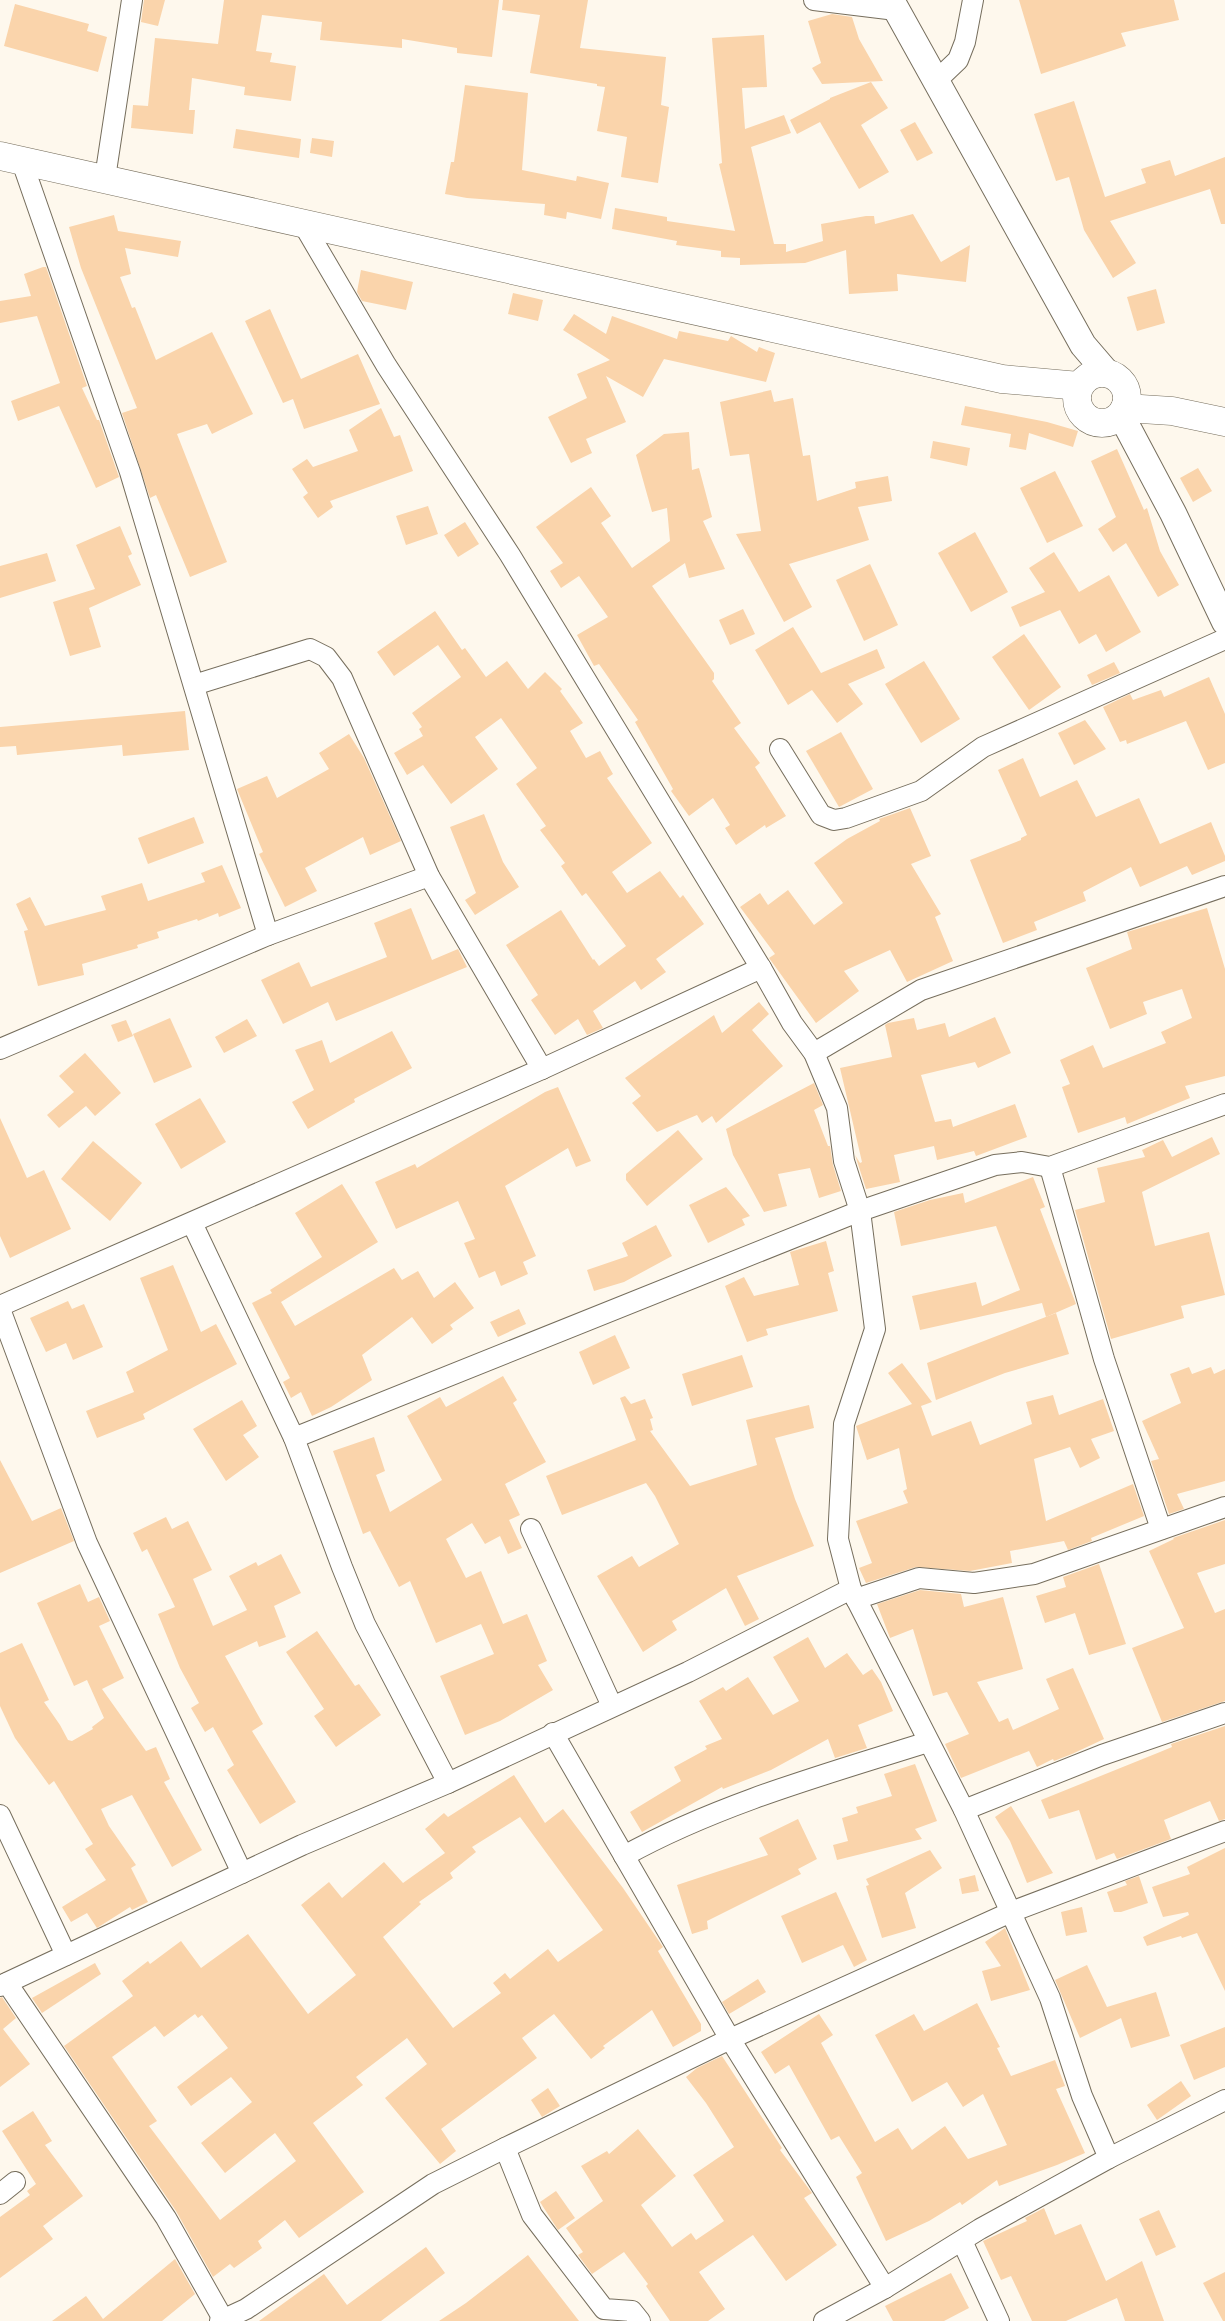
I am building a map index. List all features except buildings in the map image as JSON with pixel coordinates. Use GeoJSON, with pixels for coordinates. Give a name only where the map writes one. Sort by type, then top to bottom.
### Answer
{"type":"FeatureCollection","features":[{"type":"Feature","properties":{"kind":"main road"},"geometry":{"type":"LineString","coordinates":[[10,157],[1002,379],[1225,422]]}},
{"type":"Feature","properties":{"kind":"street"},"geometry":{"type":"LineString","coordinates":[[104,178],[132,0]]}},
{"type":"Feature","properties":{"kind":"street"},"geometry":{"type":"LineString","coordinates":[[814,0],[894,5],[1082,345],[1103,398],[1157,483],[1225,622]]}},
{"type":"Feature","properties":{"kind":"street"},"geometry":{"type":"LineString","coordinates":[[936,81],[958,60],[965,42],[973,0]]}},
{"type":"Feature","properties":{"kind":"street"},"geometry":{"type":"LineString","coordinates":[[10,157],[130,472],[268,935]]}},
{"type":"Feature","properties":{"kind":"street"},"geometry":{"type":"LineString","coordinates":[[302,222],[386,364],[510,555],[792,1022],[814,1053],[837,1108],[844,1161],[860,1211],[875,1329],[844,1424],[838,1539],[853,1594],[964,1810],[1050,1998],[1082,2096],[1109,2158]]}},
{"type":"Feature","properties":{"kind":"street"},"geometry":{"type":"LineString","coordinates":[[780,749],[821,815],[834,820],[846,818],[921,791],[983,747],[1225,639]]}},
{"type":"Feature","properties":{"kind":"street"},"geometry":{"type":"LineString","coordinates":[[194,685],[310,649],[326,657],[342,678],[429,876],[542,1069]]}},
{"type":"Feature","properties":{"kind":"street"},"geometry":{"type":"LineString","coordinates":[[0,1049],[268,935],[429,876]]}},
{"type":"Feature","properties":{"kind":"street"},"geometry":{"type":"LineString","coordinates":[[814,1053],[921,990],[1225,886]]}},
{"type":"Feature","properties":{"kind":"street"},"geometry":{"type":"LineString","coordinates":[[242,1873],[87,1543],[0,1308],[542,1069],[761,968]]}},
{"type":"Feature","properties":{"kind":"street"},"geometry":{"type":"LineString","coordinates":[[294,1438],[860,1211],[995,1165],[1022,1162],[1050,1167],[1225,1104]]}},
{"type":"Feature","properties":{"kind":"street"},"geometry":{"type":"LineString","coordinates":[[1050,1167],[1104,1359],[1161,1529]]}},
{"type":"Feature","properties":{"kind":"street"},"geometry":{"type":"LineString","coordinates":[[192,1223],[294,1438],[365,1624],[448,1783]]}},
{"type":"Feature","properties":{"kind":"street"},"geometry":{"type":"LineString","coordinates":[[1225,1507],[1034,1574],[974,1583],[919,1578],[853,1594],[448,1783],[302,1845],[4,1984],[166,2218],[222,2320],[250,2315],[433,2184],[505,2148],[730,2039],[1011,1912],[1225,1831]]}},
{"type":"Feature","properties":{"kind":"street"},"geometry":{"type":"LineString","coordinates":[[531,1529],[612,1706]]}},
{"type":"Feature","properties":{"kind":"street"},"geometry":{"type":"LineString","coordinates":[[964,1810],[1102,1755],[1225,1713]]}},
{"type":"Feature","properties":{"kind":"street"},"geometry":{"type":"LineString","coordinates":[[553,1733],[730,2039],[885,2288]]}},
{"type":"Feature","properties":{"kind":"street"},"geometry":{"type":"LineString","coordinates":[[624,1856],[663,1834],[804,1781],[928,1742]]}},
{"type":"Feature","properties":{"kind":"street"},"geometry":{"type":"LineString","coordinates":[[0,1815],[66,1955]]}},
{"type":"Feature","properties":{"kind":"street"},"geometry":{"type":"LineString","coordinates":[[824,2321],[885,2288],[980,2228],[1109,2158],[1225,2100]]}},
{"type":"Feature","properties":{"kind":"street"},"geometry":{"type":"LineString","coordinates":[[505,2148],[532,2215],[604,2309],[632,2311],[640,2321]]}},
{"type":"Feature","properties":{"kind":"street"},"geometry":{"type":"LineString","coordinates":[[962,2241],[999,2321]]}}]}
